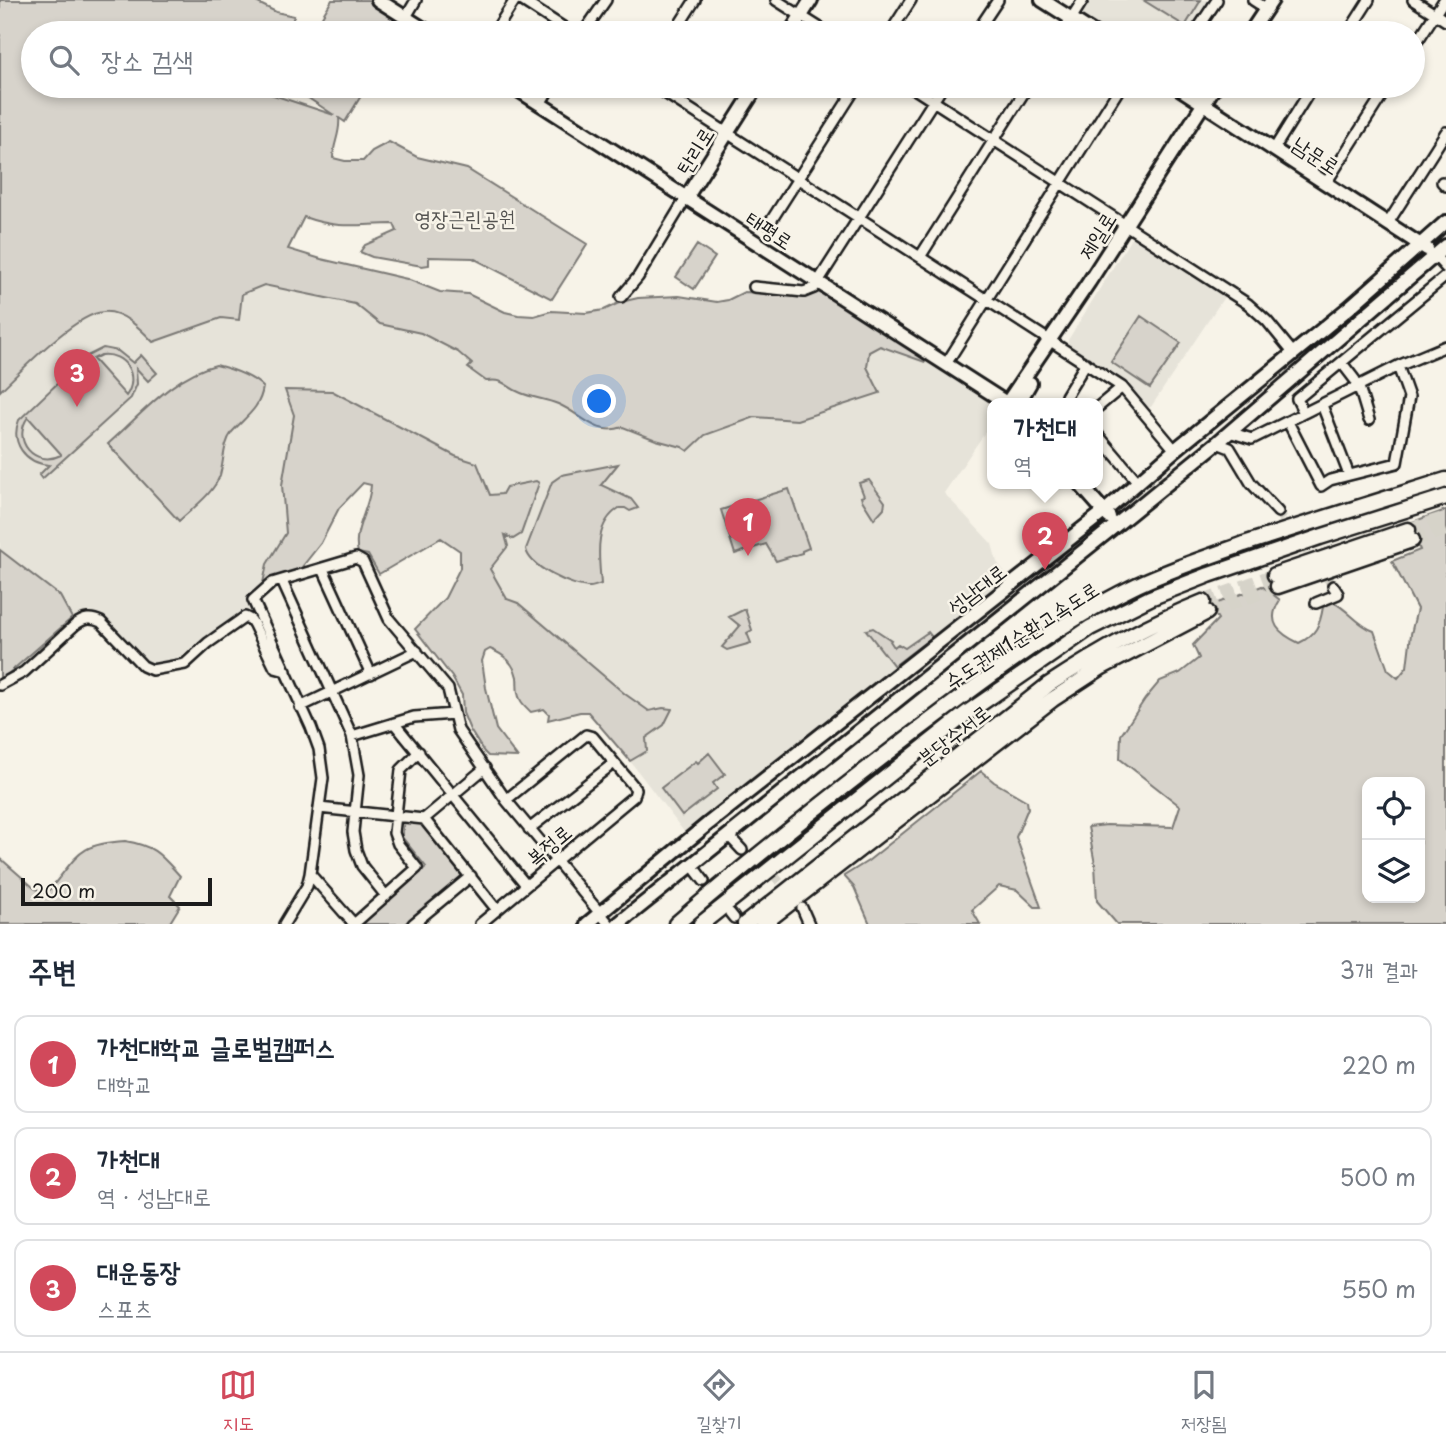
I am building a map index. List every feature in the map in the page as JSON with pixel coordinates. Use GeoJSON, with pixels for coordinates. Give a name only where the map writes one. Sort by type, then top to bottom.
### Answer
{"type":"FeatureCollection","features":[{"type":"Feature","properties":{"kind":"highway","name":"수도권제1순환고속도로"},"geometry":{"type":"LineString","coordinates":[[676,924],[794,825],[957,700],[1017,657],[1130,588],[1185,565],[1310,522],[1446,480]]}},
{"type":"Feature","properties":{"kind":"highway","name":"수도권제1순환고속도로"},"geometry":{"type":"LineString","coordinates":[[701,924],[967,713],[1090,628],[1150,598],[1209,575],[1446,497]]}},
{"type":"Feature","properties":{"kind":"highway"},"geometry":{"type":"LineString","coordinates":[[1277,580],[1410,535]]}},
{"type":"Feature","properties":{"kind":"highway","name":"분당수서로"},"geometry":{"type":"LineString","coordinates":[[736,918],[1048,685],[1097,653],[1160,620],[1205,607],[1053,699],[763,924]]}},
{"type":"Feature","properties":{"kind":"main road"},"geometry":{"type":"LineString","coordinates":[[378,0],[412,21]]}},
{"type":"Feature","properties":{"kind":"main road"},"geometry":{"type":"LineString","coordinates":[[798,21],[811,0]]}},
{"type":"Feature","properties":{"kind":"main road"},"geometry":{"type":"LineString","coordinates":[[1042,0],[1074,21]]}},
{"type":"Feature","properties":{"kind":"main road"},"geometry":{"type":"LineString","coordinates":[[1260,21],[1272,3]]}},
{"type":"Feature","properties":{"kind":"main road","name":"태평로"},"geometry":{"type":"LineString","coordinates":[[531,98],[1003,398]]}},
{"type":"Feature","properties":{"kind":"main road","name":"탄리로"},"geometry":{"type":"LineString","coordinates":[[687,198],[749,98]]}},
{"type":"Feature","properties":{"kind":"main road","name":"남문로"},"geometry":{"type":"LineString","coordinates":[[1194,98],[1435,256]]}},
{"type":"Feature","properties":{"kind":"main road","name":"제일로"},"geometry":{"type":"LineString","coordinates":[[1014,398],[1210,98]]}},
{"type":"Feature","properties":{"kind":"main road","name":"성남대로"},"geometry":{"type":"LineString","coordinates":[[587,924],[1105,512],[1446,222]]}},
{"type":"Feature","properties":{"kind":"main road","name":"성남대로"},"geometry":{"type":"LineString","coordinates":[[618,924],[1117,525],[1217,443],[1446,246]]}},
{"type":"Feature","properties":{"kind":"main road"},"geometry":{"type":"LineString","coordinates":[[1084,489],[1117,525]]}},
{"type":"Feature","properties":{"kind":"main road"},"geometry":{"type":"LineString","coordinates":[[977,612],[989,627]]}},
{"type":"Feature","properties":{"kind":"main road"},"geometry":{"type":"LineString","coordinates":[[653,869],[665,885]]}},
{"type":"Feature","properties":{"kind":"main road"},"geometry":{"type":"LineString","coordinates":[[629,888],[642,904]]}},
{"type":"Feature","properties":{"kind":"street"},"geometry":{"type":"LineString","coordinates":[[406,17],[416,0]]}},
{"type":"Feature","properties":{"kind":"street"},"geometry":{"type":"LineString","coordinates":[[502,21],[515,0]]}},
{"type":"Feature","properties":{"kind":"street"},"geometry":{"type":"LineString","coordinates":[[521,0],[553,21]]}},
{"type":"Feature","properties":{"kind":"street"},"geometry":{"type":"LineString","coordinates":[[591,21],[606,0]]}},
{"type":"Feature","properties":{"kind":"street"},"geometry":{"type":"LineString","coordinates":[[682,21],[695,0]]}},
{"type":"Feature","properties":{"kind":"street"},"geometry":{"type":"LineString","coordinates":[[776,0],[809,21]]}},
{"type":"Feature","properties":{"kind":"street"},"geometry":{"type":"LineString","coordinates":[[898,21],[911,0]]}},
{"type":"Feature","properties":{"kind":"street"},"geometry":{"type":"LineString","coordinates":[[984,21],[998,0]]}},
{"type":"Feature","properties":{"kind":"street"},"geometry":{"type":"LineString","coordinates":[[1071,19],[1083,0]]}},
{"type":"Feature","properties":{"kind":"street"},"geometry":{"type":"LineString","coordinates":[[1203,21],[1217,0]]}},
{"type":"Feature","properties":{"kind":"street"},"geometry":{"type":"LineString","coordinates":[[1253,0],[1272,3]]}},
{"type":"Feature","properties":{"kind":"street"},"geometry":{"type":"LineString","coordinates":[[1356,21],[1369,0]]}},
{"type":"Feature","properties":{"kind":"street"},"geometry":{"type":"LineString","coordinates":[[1413,0],[1446,21]]}},
{"type":"Feature","properties":{"kind":"street"},"geometry":{"type":"LineString","coordinates":[[1425,29],[1444,0]]}},
{"type":"Feature","properties":{"kind":"street"},"geometry":{"type":"LineString","coordinates":[[540,104],[544,98]]}},
{"type":"Feature","properties":{"kind":"street"},"geometry":{"type":"LineString","coordinates":[[673,98],[1122,387],[1175,450]]}},
{"type":"Feature","properties":{"kind":"street"},"geometry":{"type":"LineString","coordinates":[[769,223],[849,98]]}},
{"type":"Feature","properties":{"kind":"street"},"geometry":{"type":"LineString","coordinates":[[928,98],[1230,292],[1257,312],[1294,354]]}},
{"type":"Feature","properties":{"kind":"street"},"geometry":{"type":"LineString","coordinates":[[754,287],[804,292],[814,288],[935,98]]}},
{"type":"Feature","properties":{"kind":"street"},"geometry":{"type":"LineString","coordinates":[[920,257],[1020,98]]}},
{"type":"Feature","properties":{"kind":"street"},"geometry":{"type":"LineString","coordinates":[[946,364],[1114,98]]}},
{"type":"Feature","properties":{"kind":"street"},"geometry":{"type":"LineString","coordinates":[[1274,149],[1306,98]]}},
{"type":"Feature","properties":{"kind":"street"},"geometry":{"type":"LineString","coordinates":[[1326,183],[1380,98]]}},
{"type":"Feature","properties":{"kind":"street"},"geometry":{"type":"LineString","coordinates":[[1388,223],[1446,132]]}},
{"type":"Feature","properties":{"kind":"street"},"geometry":{"type":"LineString","coordinates":[[621,297],[638,277],[687,198]]}},
{"type":"Feature","properties":{"kind":"street"},"geometry":{"type":"LineString","coordinates":[[1435,256],[1446,268]]}},
{"type":"Feature","properties":{"kind":"street"},"geometry":{"type":"LineString","coordinates":[[1304,414],[1297,399],[1446,276]]}},
{"type":"Feature","properties":{"kind":"street"},"geometry":{"type":"LineString","coordinates":[[1229,432],[1252,439],[1322,405],[1357,384],[1446,346]]}},
{"type":"Feature","properties":{"kind":"street"},"geometry":{"type":"LineString","coordinates":[[1066,398],[1086,363]]}},
{"type":"Feature","properties":{"kind":"street"},"geometry":{"type":"LineString","coordinates":[[1342,363],[1357,384],[1369,420]]}},
{"type":"Feature","properties":{"kind":"street"},"geometry":{"type":"LineString","coordinates":[[1288,422],[1321,486],[1331,480],[1397,463],[1409,397],[1398,366]]}},
{"type":"Feature","properties":{"kind":"street"},"geometry":{"type":"LineString","coordinates":[[1103,402],[1122,387]]}},
{"type":"Feature","properties":{"kind":"street"},"geometry":{"type":"LineString","coordinates":[[1322,405],[1349,475]]}},
{"type":"Feature","properties":{"kind":"street"},"geometry":{"type":"LineString","coordinates":[[1103,442],[1138,482]]}},
{"type":"Feature","properties":{"kind":"street"},"geometry":{"type":"LineString","coordinates":[[1217,443],[1230,448],[1251,483],[1278,512]]}},
{"type":"Feature","properties":{"kind":"street"},"geometry":{"type":"LineString","coordinates":[[285,924],[307,886],[323,778],[319,749],[253,600],[272,583],[356,558],[363,562],[389,620],[448,689],[458,730],[506,800],[609,924]]}},
{"type":"Feature","properties":{"kind":"street"},"geometry":{"type":"LineString","coordinates":[[323,569],[371,674]]}},
{"type":"Feature","properties":{"kind":"street"},"geometry":{"type":"LineString","coordinates":[[282,581],[352,736],[359,775],[353,832],[356,849],[362,866],[386,897]]}},
{"type":"Feature","properties":{"kind":"street"},"geometry":{"type":"LineString","coordinates":[[1316,603],[1338,594],[1333,586]]}},
{"type":"Feature","properties":{"kind":"street"},"geometry":{"type":"LineString","coordinates":[[0,685],[20,676],[81,620],[91,618],[101,622],[143,666],[152,670],[189,661],[208,643],[245,617],[254,625],[275,668],[286,671]]}},
{"type":"Feature","properties":{"kind":"street"},"geometry":{"type":"LineString","coordinates":[[300,706],[417,651]]}},
{"type":"Feature","properties":{"kind":"street"},"geometry":{"type":"LineString","coordinates":[[352,736],[414,717],[454,714]]}},
{"type":"Feature","properties":{"kind":"street"},"geometry":{"type":"LineString","coordinates":[[394,723],[526,885]]}},
{"type":"Feature","properties":{"kind":"street"},"geometry":{"type":"LineString","coordinates":[[506,800],[586,735],[593,737],[614,763],[529,829]]}},
{"type":"Feature","properties":{"kind":"street"},"geometry":{"type":"LineString","coordinates":[[310,874],[354,924],[417,868],[398,844],[394,833],[401,770],[419,752]]}},
{"type":"Feature","properties":{"kind":"street","name":"복정로"},"geometry":{"type":"LineString","coordinates":[[480,924],[634,796],[636,789],[614,763]]}},
{"type":"Feature","properties":{"kind":"street"},"geometry":{"type":"LineString","coordinates":[[424,819],[485,768]]}},
{"type":"Feature","properties":{"kind":"street"},"geometry":{"type":"LineString","coordinates":[[319,808],[424,819],[497,910]]}},
{"type":"Feature","properties":{"kind":"street"},"geometry":{"type":"LineString","coordinates":[[728,835],[742,850]]}},
{"type":"Feature","properties":{"kind":"street"},"geometry":{"type":"LineString","coordinates":[[691,864],[704,881]]}},
{"type":"Feature","properties":{"kind":"street"},"geometry":{"type":"LineString","coordinates":[[413,924],[471,876]]}},
{"type":"Feature","properties":{"kind":"street"},"geometry":{"type":"LineString","coordinates":[[802,908],[809,924]]}},
{"type":"Feature","properties":{"kind":"shaded area"},"geometry":{"type":"Polygon","coordinates":[[[1087,0],[1213,0],[1199,21],[1075,19],[1087,0]]]}},
{"type":"Feature","properties":{"kind":"shaded area"},"geometry":{"type":"Polygon","coordinates":[[[1137,236],[1222,292],[1224,297],[1151,407],[1145,407],[1127,385],[1068,346],[1068,340],[1132,237],[1137,236]]]}},
{"type":"Feature","properties":{"kind":"shaded area"},"geometry":{"type":"Polygon","coordinates":[[[264,285],[355,304],[380,324],[421,333],[442,343],[473,364],[469,368],[507,384],[519,393],[559,404],[594,426],[611,431],[623,427],[688,451],[705,435],[755,417],[782,420],[879,392],[867,367],[869,352],[880,346],[924,362],[928,357],[989,398],[987,429],[944,493],[992,544],[997,562],[1009,578],[882,675],[685,833],[630,761],[647,751],[646,738],[664,725],[663,708],[649,711],[625,694],[518,603],[507,599],[497,585],[490,569],[508,545],[481,469],[469,460],[455,456],[332,391],[294,415],[282,485],[286,533],[267,564],[263,587],[254,596],[245,617],[189,661],[152,670],[91,618],[72,618],[60,595],[0,550],[0,391],[42,351],[82,319],[103,311],[118,315],[153,342],[221,318],[239,320],[242,294],[264,285]]]}},
{"type":"Feature","properties":{"kind":"green space","name":"영장근린공원"},"geometry":{"type":"Polygon","coordinates":[[[0,0],[252,0],[276,12],[294,16],[292,21],[21,21],[21,98],[282,98],[334,115],[308,98],[360,98],[345,122],[339,118],[333,158],[363,161],[372,151],[389,142],[417,157],[467,169],[587,244],[552,299],[473,258],[429,257],[429,265],[422,266],[372,257],[360,252],[365,245],[397,231],[394,224],[339,225],[304,217],[288,249],[407,279],[440,292],[468,294],[505,312],[518,315],[534,316],[551,311],[586,313],[604,310],[638,298],[679,296],[717,302],[744,292],[801,295],[818,290],[928,357],[925,362],[880,346],[869,352],[867,367],[880,393],[797,420],[755,417],[705,435],[688,451],[623,427],[597,427],[558,404],[521,393],[501,382],[486,381],[468,368],[472,364],[458,352],[421,333],[380,324],[355,304],[264,285],[242,294],[239,320],[221,318],[153,342],[124,317],[110,312],[91,315],[49,345],[0,391],[0,0]]]}},
{"type":"Feature","properties":{"kind":"green space"},"geometry":{"type":"Polygon","coordinates":[[[332,0],[368,0],[400,21],[319,21],[332,0]]]}},
{"type":"Feature","properties":{"kind":"green space"},"geometry":{"type":"Polygon","coordinates":[[[1143,0],[1201,0],[1188,21],[1177,21],[1143,0]]]}},
{"type":"Feature","properties":{"kind":"green space"},"geometry":{"type":"Polygon","coordinates":[[[697,245],[715,257],[694,289],[676,277],[697,245]]]}},
{"type":"Feature","properties":{"kind":"green space"},"geometry":{"type":"Polygon","coordinates":[[[1141,316],[1181,343],[1150,388],[1111,362],[1141,316]]]}},
{"type":"Feature","properties":{"kind":"green space"},"geometry":{"type":"Polygon","coordinates":[[[103,348],[118,351],[133,363],[141,355],[157,373],[148,381],[136,368],[137,384],[131,398],[42,479],[39,475],[49,465],[27,456],[18,444],[19,420],[85,357],[103,348]],[[101,355],[93,359],[126,396],[131,381],[128,367],[117,357],[101,355]],[[28,417],[22,435],[28,450],[42,458],[61,455],[61,454],[28,417]]]}},
{"type":"Feature","properties":{"kind":"green space"},"geometry":{"type":"Polygon","coordinates":[[[216,365],[253,379],[263,387],[255,407],[229,437],[217,482],[203,500],[179,521],[108,444],[171,387],[200,370],[216,365]]]}},
{"type":"Feature","properties":{"kind":"green space"},"geometry":{"type":"Polygon","coordinates":[[[285,390],[332,391],[455,456],[477,463],[490,495],[502,494],[506,487],[536,481],[539,483],[521,534],[513,539],[505,535],[508,546],[490,569],[507,599],[518,603],[625,694],[649,711],[672,709],[664,725],[646,738],[647,751],[630,761],[588,712],[548,720],[549,714],[544,709],[531,712],[519,696],[517,677],[511,663],[490,649],[485,652],[482,661],[496,729],[517,757],[488,756],[470,730],[463,713],[462,695],[452,677],[415,629],[445,598],[460,568],[460,551],[441,538],[379,574],[368,555],[358,553],[357,544],[371,485],[363,483],[339,508],[321,543],[298,572],[262,588],[267,564],[286,533],[282,485],[294,415],[285,390]]]}},
{"type":"Feature","properties":{"kind":"green space"},"geometry":{"type":"Polygon","coordinates":[[[618,464],[601,485],[631,499],[638,508],[630,511],[619,508],[605,523],[600,542],[601,584],[591,587],[563,580],[535,563],[526,549],[552,482],[562,475],[618,464]]]}},
{"type":"Feature","properties":{"kind":"green space"},"geometry":{"type":"Polygon","coordinates":[[[869,480],[885,502],[884,508],[874,519],[862,500],[861,497],[864,496],[859,483],[869,480]]]}},
{"type":"Feature","properties":{"kind":"green space"},"geometry":{"type":"Polygon","coordinates":[[[789,489],[809,548],[776,561],[766,544],[735,554],[721,510],[789,489]]]}},
{"type":"Feature","properties":{"kind":"green space"},"geometry":{"type":"Polygon","coordinates":[[[1446,510],[1446,924],[1117,924],[1097,901],[1095,864],[1088,827],[1173,827],[1180,806],[1120,759],[1121,735],[1160,681],[1180,673],[1199,658],[1193,645],[1218,619],[1210,606],[1262,586],[1280,600],[1274,615],[1277,627],[1299,643],[1310,637],[1316,629],[1323,607],[1333,602],[1374,631],[1388,670],[1398,678],[1407,667],[1417,609],[1392,561],[1420,550],[1409,523],[1446,510]]]}},
{"type":"Feature","properties":{"kind":"green space"},"geometry":{"type":"Polygon","coordinates":[[[0,550],[60,596],[72,618],[0,681],[0,550]]]}},
{"type":"Feature","properties":{"kind":"green space"},"geometry":{"type":"Polygon","coordinates":[[[745,609],[752,630],[747,633],[751,643],[727,650],[722,647],[740,626],[729,617],[745,609]]]}},
{"type":"Feature","properties":{"kind":"green space"},"geometry":{"type":"Polygon","coordinates":[[[873,628],[891,640],[894,647],[898,644],[905,648],[928,632],[932,637],[894,666],[866,630],[873,628]]]}},
{"type":"Feature","properties":{"kind":"green space"},"geometry":{"type":"Polygon","coordinates":[[[709,753],[725,774],[713,783],[717,789],[682,816],[661,788],[709,753]]]}},
{"type":"Feature","properties":{"kind":"green space"},"geometry":{"type":"Polygon","coordinates":[[[981,771],[994,782],[1027,801],[1028,808],[1016,837],[1041,907],[1035,907],[1017,890],[999,886],[972,910],[980,924],[870,924],[854,887],[844,876],[868,861],[981,771]]]}},
{"type":"Feature","properties":{"kind":"green space"},"geometry":{"type":"Polygon","coordinates":[[[404,820],[425,823],[466,875],[406,924],[365,924],[363,922],[426,867],[402,837],[404,820]]]}},
{"type":"Feature","properties":{"kind":"green space"},"geometry":{"type":"Polygon","coordinates":[[[125,841],[143,845],[156,852],[180,876],[170,896],[180,906],[169,924],[0,924],[0,858],[34,888],[44,893],[80,853],[97,845],[125,841]]]}},
{"type":"Feature","properties":{"kind":"tunnel"},"geometry":{"type":"LineString","coordinates":[[1278,512],[1333,586]]}},
{"type":"Feature","properties":{"kind":"tunnel"},"geometry":{"type":"LineString","coordinates":[[1408,530],[1446,518]]}},
{"type":"Feature","properties":{"kind":"tunnel"},"geometry":{"type":"LineString","coordinates":[[1412,540],[1446,529]]}},
{"type":"Feature","properties":{"kind":"tunnel"},"geometry":{"type":"LineString","coordinates":[[1203,602],[1275,575]]}},
{"type":"Feature","properties":{"kind":"tunnel"},"geometry":{"type":"LineString","coordinates":[[1207,612],[1278,586]]}},
{"type":"Feature","properties":{"kind":"tunnel"},"geometry":{"type":"LineString","coordinates":[[742,850],[772,873],[790,894]]}},
{"type":"Feature","properties":{"kind":"place","name":"대운동장"},"geometry":{"type":"Point","coordinates":[77,407]}},
{"type":"Feature","properties":{"kind":"place","name":"가천대학교 글로벌캠퍼스"},"geometry":{"type":"Point","coordinates":[748,556]}},
{"type":"Feature","properties":{"kind":"place","name":"가천대"},"geometry":{"type":"Point","coordinates":[1045,570]}}]}
